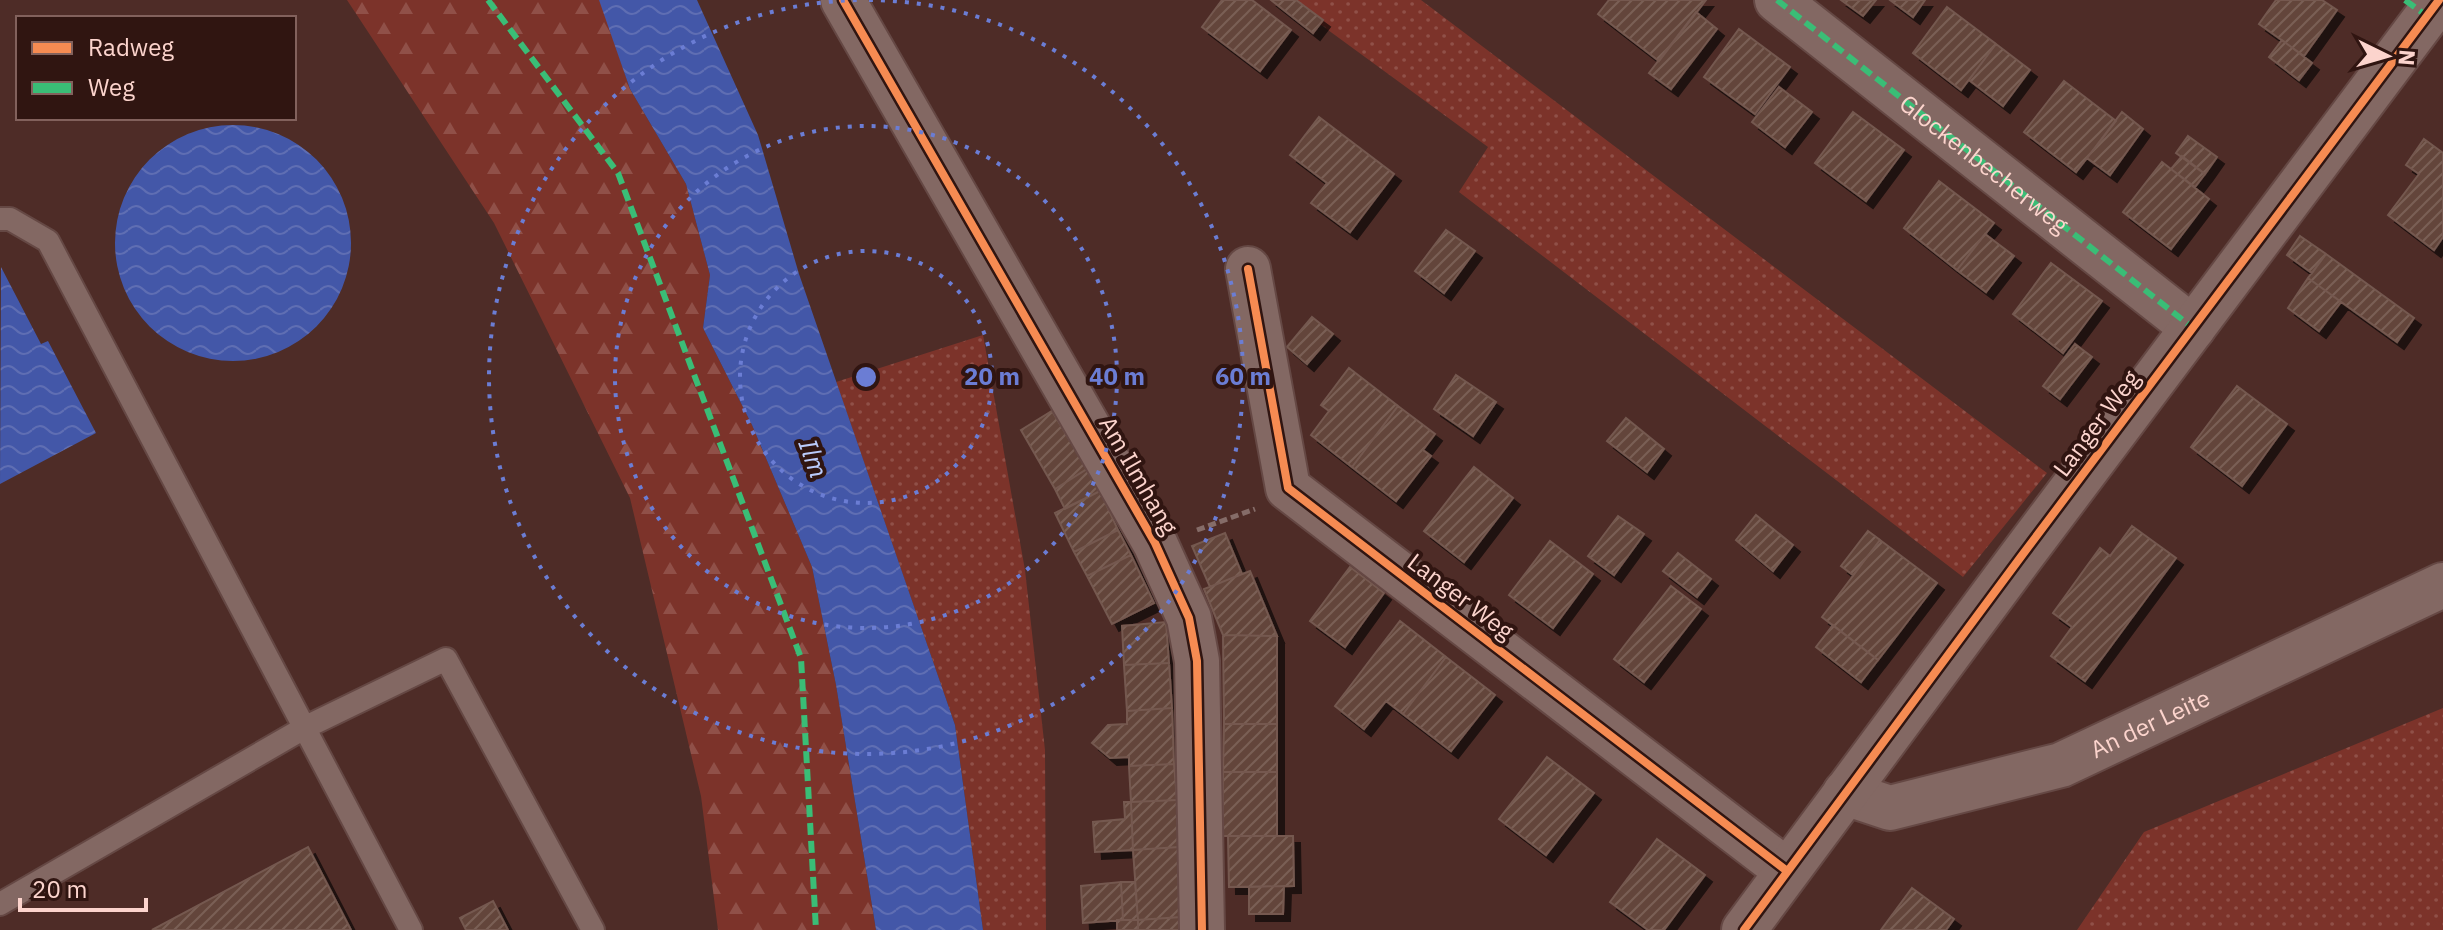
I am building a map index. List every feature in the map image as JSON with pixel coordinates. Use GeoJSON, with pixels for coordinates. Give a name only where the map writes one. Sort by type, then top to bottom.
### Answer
{"type":"FeatureCollection","features":[{"type":"Feature","properties":{"kind":"street","name":"Am Ilmhang"},"geometry":{"type":"LineString","coordinates":[[843,0],[1155,543],[1189,618],[1197,661],[1202,930]]}},
{"type":"Feature","properties":{"kind":"street","name":"Glockenbecherweg"},"geometry":{"type":"LineString","coordinates":[[1777,0],[2193,328]]}},
{"type":"Feature","properties":{"kind":"street","name":"Langer Weg"},"geometry":{"type":"LineString","coordinates":[[1744,930],[2193,328],[2424,5]]}},
{"type":"Feature","properties":{"kind":"street","name":"Langer Weg"},"geometry":{"type":"LineString","coordinates":[[1248,269],[1288,488],[1787,871]]}},
{"type":"Feature","properties":{"kind":"street","name":"An der Leite"},"geometry":{"type":"LineString","coordinates":[[1845,793],[1890,808],[2061,765],[2443,585]]}},
{"type":"Feature","properties":{"kind":"lane"},"geometry":{"type":"LineString","coordinates":[[0,219],[10,219],[48,241],[411,930]]}},
{"type":"Feature","properties":{"kind":"lane"},"geometry":{"type":"LineString","coordinates":[[0,904],[306,727],[446,659],[593,930]]}},
{"type":"Feature","properties":{"kind":"path"},"geometry":{"type":"LineString","coordinates":[[1206,528],[1265,505]]}},
{"type":"Feature","properties":{"kind":"green space"},"geometry":{"type":"Polygon","coordinates":[[[347,0],[601,2],[630,89],[686,184],[710,275],[703,328],[752,425],[812,567],[836,685],[876,930],[718,930],[701,796],[630,498],[494,223],[347,0]]]}},
{"type":"Feature","properties":{"kind":"green space"},"geometry":{"type":"Polygon","coordinates":[[[1287,0],[1421,0],[2047,473],[1963,577],[1459,192],[1488,147],[1287,0]]]}},
{"type":"Feature","properties":{"kind":"green space"},"geometry":{"type":"Polygon","coordinates":[[[983,335],[1025,570],[1045,750],[1046,930],[983,930],[955,725],[836,382],[983,335]]]}},
{"type":"Feature","properties":{"kind":"green space"},"geometry":{"type":"Polygon","coordinates":[[[2443,708],[2443,930],[2077,930],[2144,832],[2443,708]]]}},
{"type":"Feature","properties":{"kind":"water","name":"Ilm"},"geometry":{"type":"Polygon","coordinates":[[[599,0],[697,0],[758,135],[799,274],[955,725],[983,930],[876,930],[836,685],[812,567],[752,425],[703,328],[710,275],[686,184],[630,89],[599,0]]]}},
{"type":"Feature","properties":{"kind":"water"},"geometry":{"type":"Polygon","coordinates":[[[233,125],[256,127],[278,134],[317,159],[342,198],[349,220],[349,266],[342,288],[317,327],[278,352],[256,359],[233,361],[210,359],[188,352],[149,327],[124,288],[117,266],[115,243],[117,220],[124,198],[149,159],[188,134],[210,127],[233,125]]]}},
{"type":"Feature","properties":{"kind":"water"},"geometry":{"type":"Polygon","coordinates":[[[1,267],[41,344],[48,341],[96,433],[0,484],[1,267]]]}},
{"type":"Feature","properties":{"kind":"building"},"geometry":{"type":"Polygon","coordinates":[[[1222,0],[1252,0],[1291,30],[1260,71],[1202,27],[1222,0]]]}},
{"type":"Feature","properties":{"kind":"building"},"geometry":{"type":"Polygon","coordinates":[[[1271,0],[1296,0],[1323,20],[1313,33],[1271,0]]]}},
{"type":"Feature","properties":{"kind":"building"},"geometry":{"type":"Polygon","coordinates":[[[1609,0],[1706,0],[1659,61],[1598,14],[1609,0]]]}},
{"type":"Feature","properties":{"kind":"building"},"geometry":{"type":"Polygon","coordinates":[[[1841,0],[1876,0],[1863,16],[1841,0]]]}},
{"type":"Feature","properties":{"kind":"building"},"geometry":{"type":"Polygon","coordinates":[[[1890,0],[1925,0],[1913,17],[1890,0]]]}},
{"type":"Feature","properties":{"kind":"building"},"geometry":{"type":"Polygon","coordinates":[[[2276,0],[2322,0],[2337,10],[2304,56],[2259,24],[2276,0]]]}},
{"type":"Feature","properties":{"kind":"building"},"geometry":{"type":"Polygon","coordinates":[[[1947,7],[1996,44],[1961,90],[1913,53],[1947,7]]]}},
{"type":"Feature","properties":{"kind":"building"},"geometry":{"type":"Polygon","coordinates":[[[1696,12],[1717,29],[1671,89],[1649,73],[1696,12]]]}},
{"type":"Feature","properties":{"kind":"building"},"geometry":{"type":"Polygon","coordinates":[[[1739,29],[1790,67],[1755,114],[1704,77],[1739,29]]]}},
{"type":"Feature","properties":{"kind":"building"},"geometry":{"type":"Polygon","coordinates":[[[2282,40],[2312,63],[2299,80],[2269,57],[2282,40]]]}},
{"type":"Feature","properties":{"kind":"building"},"geometry":{"type":"Polygon","coordinates":[[[1996,44],[2030,70],[2003,106],[1969,80],[1996,44]]]}},
{"type":"Feature","properties":{"kind":"building"},"geometry":{"type":"Polygon","coordinates":[[[2064,81],[2116,121],[2076,172],[2024,132],[2064,81]]]}},
{"type":"Feature","properties":{"kind":"building"},"geometry":{"type":"Polygon","coordinates":[[[1779,87],[1812,112],[1785,147],[1752,122],[1779,87]]]}},
{"type":"Feature","properties":{"kind":"building"},"geometry":{"type":"Polygon","coordinates":[[[1853,112],[1904,150],[1866,201],[1815,163],[1853,112]]]}},
{"type":"Feature","properties":{"kind":"building"},"geometry":{"type":"Polygon","coordinates":[[[2122,112],[2143,129],[2110,175],[2087,158],[2122,112]]]}},
{"type":"Feature","properties":{"kind":"building"},"geometry":{"type":"Polygon","coordinates":[[[1319,117],[1394,174],[1350,232],[1311,203],[1327,183],[1290,155],[1319,117]]]}},
{"type":"Feature","properties":{"kind":"building"},"geometry":{"type":"Polygon","coordinates":[[[2188,136],[2217,157],[2205,174],[2176,153],[2188,136]]]}},
{"type":"Feature","properties":{"kind":"building"},"geometry":{"type":"Polygon","coordinates":[[[2424,139],[2443,153],[2443,237],[2434,250],[2388,215],[2419,174],[2406,165],[2424,139]]]}},
{"type":"Feature","properties":{"kind":"building"},"geometry":{"type":"Polygon","coordinates":[[[2182,156],[2205,174],[2195,187],[2171,169],[2182,156]]]}},
{"type":"Feature","properties":{"kind":"building"},"geometry":{"type":"Polygon","coordinates":[[[2162,162],[2209,199],[2171,249],[2123,212],[2162,162]]]}},
{"type":"Feature","properties":{"kind":"building"},"geometry":{"type":"Polygon","coordinates":[[[1939,181],[1994,223],[1957,270],[1904,228],[1939,181]]]}},
{"type":"Feature","properties":{"kind":"building"},"geometry":{"type":"Polygon","coordinates":[[[1446,230],[1475,251],[1444,293],[1415,271],[1446,230]]]}},
{"type":"Feature","properties":{"kind":"building"},"geometry":{"type":"Polygon","coordinates":[[[1985,234],[2014,256],[1986,292],[1957,270],[1985,234]]]}},
{"type":"Feature","properties":{"kind":"building"},"geometry":{"type":"Polygon","coordinates":[[[2300,236],[2326,254],[2312,273],[2287,255],[2300,236]]]}},
{"type":"Feature","properties":{"kind":"building"},"geometry":{"type":"Polygon","coordinates":[[[2326,254],[2414,318],[2397,342],[2308,278],[2326,254]]]}},
{"type":"Feature","properties":{"kind":"building"},"geometry":{"type":"Polygon","coordinates":[[[2051,263],[2102,301],[2063,353],[2013,314],[2051,263]]]}},
{"type":"Feature","properties":{"kind":"building"},"geometry":{"type":"Polygon","coordinates":[[[2308,278],[2341,302],[2319,331],[2288,308],[2308,278]]]}},
{"type":"Feature","properties":{"kind":"building"},"geometry":{"type":"Polygon","coordinates":[[[1312,317],[1333,334],[1307,364],[1287,347],[1312,317]]]}},
{"type":"Feature","properties":{"kind":"building"},"geometry":{"type":"Polygon","coordinates":[[[2075,344],[2092,357],[2060,399],[2043,386],[2075,344]]]}},
{"type":"Feature","properties":{"kind":"building"},"geometry":{"type":"Polygon","coordinates":[[[1349,368],[1398,406],[1352,467],[1311,435],[1329,411],[1321,405],[1349,368]]]}},
{"type":"Feature","properties":{"kind":"building"},"geometry":{"type":"Polygon","coordinates":[[[1456,375],[1496,402],[1473,436],[1434,409],[1456,375]]]}},
{"type":"Feature","properties":{"kind":"building"},"geometry":{"type":"Polygon","coordinates":[[[2237,386],[2287,424],[2242,486],[2191,447],[2237,386]]]}},
{"type":"Feature","properties":{"kind":"building"},"geometry":{"type":"Polygon","coordinates":[[[1398,406],[1435,434],[1423,450],[1431,456],[1396,501],[1352,467],[1398,406]]]}},
{"type":"Feature","properties":{"kind":"building"},"geometry":{"type":"Polygon","coordinates":[[[1052,411],[1087,469],[1055,489],[1021,430],[1052,411]]]}},
{"type":"Feature","properties":{"kind":"building"},"geometry":{"type":"Polygon","coordinates":[[[1626,418],[1664,449],[1647,472],[1607,441],[1626,418]]]}},
{"type":"Feature","properties":{"kind":"building"},"geometry":{"type":"Polygon","coordinates":[[[1474,467],[1513,498],[1464,562],[1424,531],[1474,467]]]}},
{"type":"Feature","properties":{"kind":"building"},"geometry":{"type":"Polygon","coordinates":[[[1087,469],[1100,491],[1065,509],[1055,489],[1087,469]]]}},
{"type":"Feature","properties":{"kind":"building"},"geometry":{"type":"Polygon","coordinates":[[[1100,491],[1118,530],[1074,552],[1055,513],[1100,491]]]}},
{"type":"Feature","properties":{"kind":"building"},"geometry":{"type":"Polygon","coordinates":[[[1756,515],[1793,545],[1773,571],[1736,540],[1756,515]]]}},
{"type":"Feature","properties":{"kind":"building"},"geometry":{"type":"Polygon","coordinates":[[[1618,516],[1644,534],[1614,575],[1588,556],[1618,516]]]}},
{"type":"Feature","properties":{"kind":"building"},"geometry":{"type":"Polygon","coordinates":[[[2132,526],[2176,558],[2085,681],[2051,656],[2072,627],[2053,613],[2100,548],[2110,556],[2132,526]]]}},
{"type":"Feature","properties":{"kind":"building"},"geometry":{"type":"Polygon","coordinates":[[[1118,530],[1131,555],[1087,576],[1074,552],[1118,530]]]}},
{"type":"Feature","properties":{"kind":"building"},"geometry":{"type":"Polygon","coordinates":[[[1868,531],[1880,540],[1853,575],[1841,566],[1868,531]]]}},
{"type":"Feature","properties":{"kind":"building"},"geometry":{"type":"Polygon","coordinates":[[[1225,533],[1242,574],[1210,587],[1192,546],[1225,533]]]}},
{"type":"Feature","properties":{"kind":"building"},"geometry":{"type":"Polygon","coordinates":[[[1880,540],[1937,583],[1878,660],[1822,617],[1880,540]]]}},
{"type":"Feature","properties":{"kind":"building"},"geometry":{"type":"Polygon","coordinates":[[[1550,541],[1593,574],[1553,628],[1509,595],[1550,541]]]}},
{"type":"Feature","properties":{"kind":"building"},"geometry":{"type":"Polygon","coordinates":[[[1678,553],[1711,579],[1697,597],[1663,571],[1678,553]]]}},
{"type":"Feature","properties":{"kind":"building"},"geometry":{"type":"Polygon","coordinates":[[[1131,555],[1154,603],[1112,624],[1087,576],[1131,555]]]}},
{"type":"Feature","properties":{"kind":"building"},"geometry":{"type":"Polygon","coordinates":[[[1350,567],[1384,593],[1345,647],[1310,621],[1350,567]]]}},
{"type":"Feature","properties":{"kind":"building"},"geometry":{"type":"Polygon","coordinates":[[[1250,571],[1277,636],[1223,635],[1204,589],[1250,571]]]}},
{"type":"Feature","properties":{"kind":"building"},"geometry":{"type":"Polygon","coordinates":[[[1671,586],[1701,609],[1644,682],[1614,659],[1671,586]]]}},
{"type":"Feature","properties":{"kind":"building"},"geometry":{"type":"Polygon","coordinates":[[[1400,621],[1446,657],[1403,714],[1386,701],[1364,729],[1335,706],[1400,621]]]}},
{"type":"Feature","properties":{"kind":"building"},"geometry":{"type":"Polygon","coordinates":[[[1166,622],[1169,663],[1124,665],[1122,626],[1166,622]]]}},
{"type":"Feature","properties":{"kind":"building"},"geometry":{"type":"Polygon","coordinates":[[[1833,625],[1878,660],[1861,682],[1816,647],[1833,625]]]}},
{"type":"Feature","properties":{"kind":"building"},"geometry":{"type":"Polygon","coordinates":[[[1223,635],[1277,636],[1277,724],[1224,724],[1223,635]]]}},
{"type":"Feature","properties":{"kind":"building"},"geometry":{"type":"Polygon","coordinates":[[[1446,657],[1495,695],[1451,751],[1403,714],[1446,657]]]}},
{"type":"Feature","properties":{"kind":"building"},"geometry":{"type":"Polygon","coordinates":[[[1169,663],[1172,708],[1127,711],[1124,665],[1169,663]]]}},
{"type":"Feature","properties":{"kind":"building"},"geometry":{"type":"Polygon","coordinates":[[[1172,708],[1174,764],[1129,766],[1129,757],[1110,758],[1092,743],[1108,725],[1127,724],[1127,711],[1172,708]]]}},
{"type":"Feature","properties":{"kind":"building"},"geometry":{"type":"Polygon","coordinates":[[[1224,724],[1277,724],[1277,772],[1223,772],[1224,724]]]}},
{"type":"Feature","properties":{"kind":"building"},"geometry":{"type":"Polygon","coordinates":[[[1547,757],[1594,793],[1546,855],[1499,819],[1547,757]]]}},
{"type":"Feature","properties":{"kind":"building"},"geometry":{"type":"Polygon","coordinates":[[[1174,764],[1177,800],[1131,802],[1129,766],[1174,764]]]}},
{"type":"Feature","properties":{"kind":"building"},"geometry":{"type":"Polygon","coordinates":[[[1223,772],[1277,772],[1277,836],[1223,836],[1223,772]]]}},
{"type":"Feature","properties":{"kind":"building"},"geometry":{"type":"Polygon","coordinates":[[[1177,800],[1179,847],[1133,850],[1131,802],[1177,800]]]}},
{"type":"Feature","properties":{"kind":"building"},"geometry":{"type":"Polygon","coordinates":[[[1124,802],[1131,802],[1133,850],[1095,852],[1093,822],[1125,819],[1124,802]]]}},
{"type":"Feature","properties":{"kind":"building"},"geometry":{"type":"Polygon","coordinates":[[[1228,836],[1293,836],[1294,886],[1229,887],[1228,836]]]}},
{"type":"Feature","properties":{"kind":"building"},"geometry":{"type":"Polygon","coordinates":[[[1657,839],[1705,875],[1664,930],[1648,930],[1610,902],[1657,839]]]}},
{"type":"Feature","properties":{"kind":"building"},"geometry":{"type":"Polygon","coordinates":[[[308,847],[351,930],[152,930],[308,847]]]}},
{"type":"Feature","properties":{"kind":"building"},"geometry":{"type":"Polygon","coordinates":[[[1179,847],[1181,917],[1138,920],[1133,850],[1179,847]]]}},
{"type":"Feature","properties":{"kind":"building"},"geometry":{"type":"Polygon","coordinates":[[[1121,882],[1135,882],[1138,920],[1123,920],[1121,882]]]}},
{"type":"Feature","properties":{"kind":"building"},"geometry":{"type":"Polygon","coordinates":[[[1121,882],[1123,920],[1083,923],[1081,886],[1121,882]]]}},
{"type":"Feature","properties":{"kind":"building"},"geometry":{"type":"Polygon","coordinates":[[[1284,886],[1283,914],[1249,914],[1249,887],[1284,886]]]}},
{"type":"Feature","properties":{"kind":"building"},"geometry":{"type":"Polygon","coordinates":[[[1912,888],[1954,919],[1946,930],[1881,930],[1912,888]]]}},
{"type":"Feature","properties":{"kind":"building"},"geometry":{"type":"Polygon","coordinates":[[[493,901],[508,930],[466,930],[460,918],[493,901]]]}},
{"type":"Feature","properties":{"kind":"building"},"geometry":{"type":"Polygon","coordinates":[[[1181,917],[1182,930],[1138,930],[1138,920],[1181,917]]]}},
{"type":"Feature","properties":{"kind":"building"},"geometry":{"type":"Polygon","coordinates":[[[1117,920],[1138,920],[1138,930],[1117,930],[1117,920]]]}},
{"type":"Feature","properties":{"kind":"marked path"},"geometry":{"type":"LineString","coordinates":[[488,0],[618,173],[801,658],[816,930]]}},
{"type":"Feature","properties":{"kind":"marked path"},"geometry":{"type":"LineString","coordinates":[[1777,0],[2193,328]]}},
{"type":"Feature","properties":{"kind":"marked path"},"geometry":{"type":"LineString","coordinates":[[2405,0],[2427,16]]}},
{"type":"Feature","properties":{"kind":"cycle path"},"geometry":{"type":"LineString","coordinates":[[843,0],[1155,543],[1189,618],[1197,661],[1202,930]]}},
{"type":"Feature","properties":{"kind":"cycle path"},"geometry":{"type":"LineString","coordinates":[[1744,930],[2439,0]]}},
{"type":"Feature","properties":{"kind":"cycle path"},"geometry":{"type":"LineString","coordinates":[[1248,269],[1288,488],[1787,871]]}}]}
